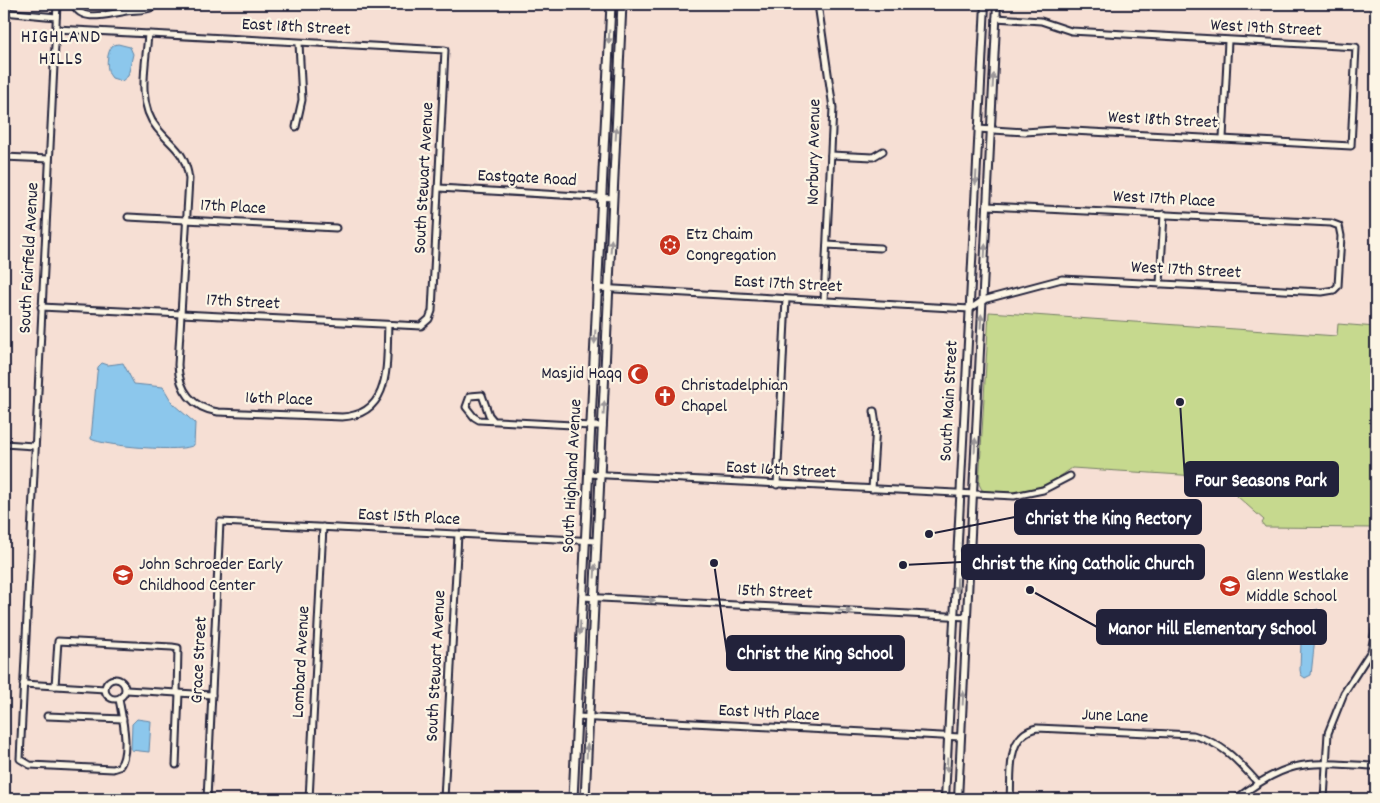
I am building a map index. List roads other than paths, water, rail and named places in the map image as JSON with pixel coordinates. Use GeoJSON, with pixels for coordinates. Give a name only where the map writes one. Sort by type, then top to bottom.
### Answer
{"type":"FeatureCollection","features":[{"type":"Feature","properties":{"kind":"main road","name":"South Highland Avenue"},"geometry":{"type":"LineString","coordinates":[[573,799],[611,4]]}},
{"type":"Feature","properties":{"kind":"main road","name":"South Highland Avenue"},"geometry":{"type":"LineString","coordinates":[[585,799],[622,4]]}},
{"type":"Feature","properties":{"kind":"street","name":"South Fairfield Avenue"},"geometry":{"type":"LineString","coordinates":[[57,4],[23,684],[20,754],[22,762],[30,765],[116,768],[121,765],[123,759],[123,718]]}},
{"type":"Feature","properties":{"kind":"street"},"geometry":{"type":"LineString","coordinates":[[74,4],[76,10],[81,14],[109,16],[123,11],[146,10],[153,7],[153,4]]}},
{"type":"Feature","properties":{"kind":"street","name":"Norbury Avenue"},"geometry":{"type":"LineString","coordinates":[[818,4],[833,108],[824,301]]}},
{"type":"Feature","properties":{"kind":"street","name":"South Main Street"},"geometry":{"type":"LineString","coordinates":[[945,799],[985,4]]}},
{"type":"Feature","properties":{"kind":"street","name":"South Main Street"},"geometry":{"type":"LineString","coordinates":[[958,799],[997,4]]}},
{"type":"Feature","properties":{"kind":"street"},"geometry":{"type":"LineString","coordinates":[[4,12],[56,17]]}},
{"type":"Feature","properties":{"kind":"street","name":"West 19th Street"},"geometry":{"type":"LineString","coordinates":[[996,18],[1041,22],[1071,32],[1356,47],[1351,146],[1346,145]]}},
{"type":"Feature","properties":{"kind":"street","name":"East 18th Street"},"geometry":{"type":"LineString","coordinates":[[56,29],[445,50]]}},
{"type":"Feature","properties":{"kind":"street","name":"16th Place"},"geometry":{"type":"LineString","coordinates":[[148,34],[145,102],[156,128],[176,146],[186,163],[189,179],[178,365],[181,386],[188,396],[200,406],[218,412],[342,417],[360,413],[378,397],[384,386],[388,325]]}},
{"type":"Feature","properties":{"kind":"street"},"geometry":{"type":"LineString","coordinates":[[1223,138],[1228,41]]}},
{"type":"Feature","properties":{"kind":"street"},"geometry":{"type":"LineString","coordinates":[[296,127],[302,100],[298,42]]}},
{"type":"Feature","properties":{"kind":"street","name":"South Stewart Avenue"},"geometry":{"type":"LineString","coordinates":[[432,307],[445,50]]}},
{"type":"Feature","properties":{"kind":"street","name":"West 18th Street"},"geometry":{"type":"LineString","coordinates":[[978,130],[1025,132],[1054,130],[1346,145]]}},
{"type":"Feature","properties":{"kind":"street"},"geometry":{"type":"LineString","coordinates":[[831,155],[873,157],[883,151]]}},
{"type":"Feature","properties":{"kind":"street"},"geometry":{"type":"LineString","coordinates":[[4,157],[49,159]]}},
{"type":"Feature","properties":{"kind":"street","name":"Eastgate Road"},"geometry":{"type":"LineString","coordinates":[[439,188],[613,198]]}},
{"type":"Feature","properties":{"kind":"street","name":"West 17th Place"},"geometry":{"type":"LineString","coordinates":[[987,206],[1331,223],[1339,226]]}},
{"type":"Feature","properties":{"kind":"street"},"geometry":{"type":"LineString","coordinates":[[1160,284],[1164,214]]}},
{"type":"Feature","properties":{"kind":"street","name":"17th Place"},"geometry":{"type":"LineString","coordinates":[[128,216],[336,228]]}},
{"type":"Feature","properties":{"kind":"street","name":"West 17th Street"},"geometry":{"type":"LineString","coordinates":[[970,309],[983,300],[1062,279],[1322,292],[1334,290],[1339,281],[1341,236],[1339,226]]}},
{"type":"Feature","properties":{"kind":"street"},"geometry":{"type":"LineString","coordinates":[[827,245],[880,248]]}},
{"type":"Feature","properties":{"kind":"street","name":"East 17th Street"},"geometry":{"type":"LineString","coordinates":[[597,288],[970,309]]}},
{"type":"Feature","properties":{"kind":"street"},"geometry":{"type":"LineString","coordinates":[[777,485],[786,299]]}},
{"type":"Feature","properties":{"kind":"street","name":"17th Street"},"geometry":{"type":"LineString","coordinates":[[41,307],[421,326],[429,319],[432,307]]}},
{"type":"Feature","properties":{"kind":"street"},"geometry":{"type":"LineString","coordinates":[[494,421],[489,416],[482,395],[470,396],[466,406],[474,417],[494,421],[603,426]]}},
{"type":"Feature","properties":{"kind":"street"},"geometry":{"type":"LineString","coordinates":[[872,490],[876,425],[874,411]]}},
{"type":"Feature","properties":{"kind":"street"},"geometry":{"type":"LineString","coordinates":[[4,444],[34,446]]}},
{"type":"Feature","properties":{"kind":"street","name":"East 16th Street"},"geometry":{"type":"LineString","coordinates":[[588,474],[960,494],[1029,494],[1043,490],[1070,476]]}},
{"type":"Feature","properties":{"kind":"street","name":"East 15th Place"},"geometry":{"type":"LineString","coordinates":[[220,522],[597,541]]}},
{"type":"Feature","properties":{"kind":"street","name":"Grace Street"},"geometry":{"type":"LineString","coordinates":[[207,799],[220,522]]}},
{"type":"Feature","properties":{"kind":"street","name":"Lombard Avenue"},"geometry":{"type":"LineString","coordinates":[[309,799],[323,527]]}},
{"type":"Feature","properties":{"kind":"street","name":"South Stewart Avenue"},"geometry":{"type":"LineString","coordinates":[[444,799],[458,534]]}},
{"type":"Feature","properties":{"kind":"street","name":"15th Street"},"geometry":{"type":"LineString","coordinates":[[582,597],[967,617]]}},
{"type":"Feature","properties":{"kind":"street"},"geometry":{"type":"LineString","coordinates":[[1324,799],[1328,732],[1344,692],[1374,653],[1376,625]]}},
{"type":"Feature","properties":{"kind":"street"},"geometry":{"type":"LineString","coordinates":[[55,686],[58,641],[172,646],[178,648],[176,765]]}},
{"type":"Feature","properties":{"kind":"street"},"geometry":{"type":"LineString","coordinates":[[105,689],[107,684],[114,679],[122,682],[126,690]]}},
{"type":"Feature","properties":{"kind":"street"},"geometry":{"type":"LineString","coordinates":[[23,684],[105,689]]}},
{"type":"Feature","properties":{"kind":"street"},"geometry":{"type":"LineString","coordinates":[[105,689],[111,699],[119,699]]}},
{"type":"Feature","properties":{"kind":"street"},"geometry":{"type":"LineString","coordinates":[[126,690],[212,695]]}},
{"type":"Feature","properties":{"kind":"street"},"geometry":{"type":"LineString","coordinates":[[47,716],[123,718],[119,699],[126,690]]}},
{"type":"Feature","properties":{"kind":"street","name":"East 14th Place"},"geometry":{"type":"LineString","coordinates":[[577,717],[960,737]]}},
{"type":"Feature","properties":{"kind":"street","name":"June Lane"},"geometry":{"type":"LineString","coordinates":[[1010,799],[1014,745],[1022,734],[1037,728],[1193,735],[1212,742],[1230,752],[1258,783]]}},
{"type":"Feature","properties":{"kind":"street"},"geometry":{"type":"LineString","coordinates":[[1236,799],[1258,783],[1284,768],[1304,764],[1376,766]]}},
{"type":"Feature","properties":{"kind":"water"},"geometry":{"type":"Polygon","coordinates":[[[118,44],[130,47],[133,54],[128,76],[122,81],[112,78],[107,66],[111,48],[113,45],[118,44]]]}},
{"type":"Feature","properties":{"kind":"water"},"geometry":{"type":"Polygon","coordinates":[[[102,363],[108,365],[123,363],[134,384],[163,387],[173,404],[195,423],[194,445],[176,448],[144,448],[99,442],[91,439],[97,373],[98,367],[102,363]]]}},
{"type":"Feature","properties":{"kind":"water"},"geometry":{"type":"Polygon","coordinates":[[[1318,609],[1311,675],[1305,678],[1301,675],[1300,670],[1302,614],[1318,609]]]}},
{"type":"Feature","properties":{"kind":"water"},"geometry":{"type":"Polygon","coordinates":[[[137,719],[151,721],[149,752],[131,750],[132,724],[137,719]]]}},
{"type":"Feature","properties":{"kind":"place","name":"Etz Chaim Congregation"},"geometry":{"type":"Point","coordinates":[670,245]}},
{"type":"Feature","properties":{"kind":"place","name":"Masjid Haqq"},"geometry":{"type":"Point","coordinates":[638,374]}},
{"type":"Feature","properties":{"kind":"place","name":"Christadelphian Chapel"},"geometry":{"type":"Point","coordinates":[665,396]}},
{"type":"Feature","properties":{"kind":"place","name":"Four Seasons Park"},"geometry":{"type":"Point","coordinates":[1180,402]}},
{"type":"Feature","properties":{"kind":"place","name":"Christ the King Rectory"},"geometry":{"type":"Point","coordinates":[929,534]}},
{"type":"Feature","properties":{"kind":"place","name":"Christ the King School"},"geometry":{"type":"Point","coordinates":[714,563]}},
{"type":"Feature","properties":{"kind":"place","name":"Christ the King Catholic Church"},"geometry":{"type":"Point","coordinates":[903,565]}},
{"type":"Feature","properties":{"kind":"place","name":"John Schroeder Early Childhood Center"},"geometry":{"type":"Point","coordinates":[123,575]}},
{"type":"Feature","properties":{"kind":"place","name":"Glenn Westlake Middle School"},"geometry":{"type":"Point","coordinates":[1230,586]}},
{"type":"Feature","properties":{"kind":"place","name":"Manor Hill Elementary School"},"geometry":{"type":"Point","coordinates":[1030,590]}},
{"type":"Feature","properties":{"kind":"district","name":"HIGHLAND HILLS"},"geometry":{"type":"Point","coordinates":[61,49]}}]}
